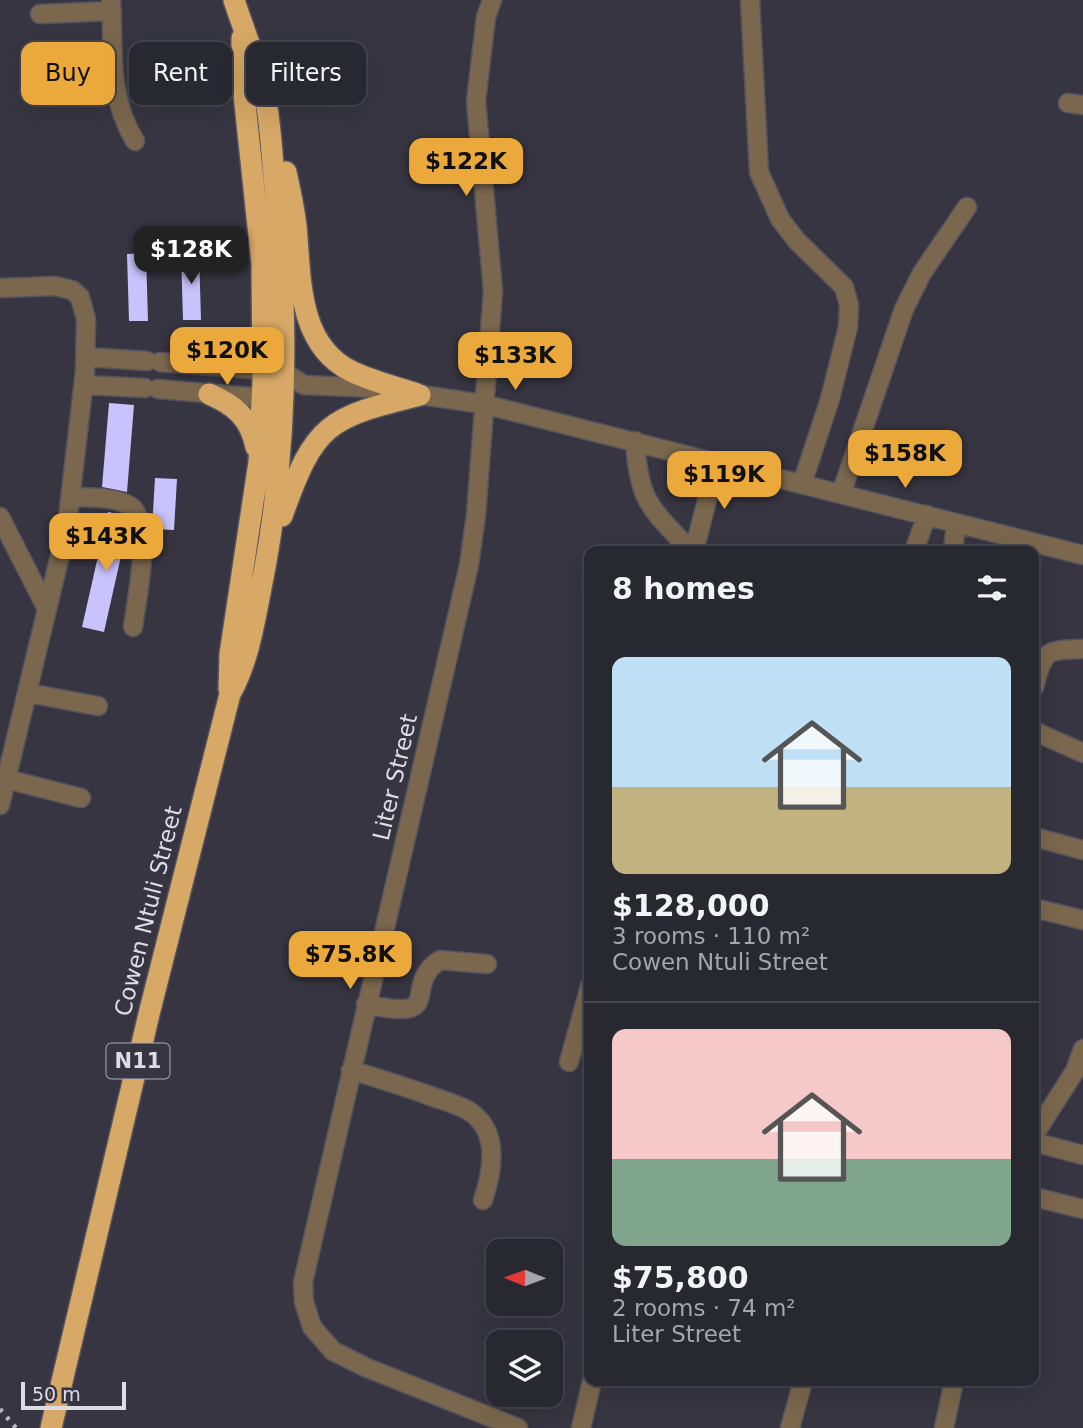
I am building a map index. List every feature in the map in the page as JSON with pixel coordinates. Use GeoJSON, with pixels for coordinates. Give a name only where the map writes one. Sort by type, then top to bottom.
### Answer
{"type":"FeatureCollection","features":[{"type":"Feature","properties":{"kind":"highway","name":"Cowen Ntuli Street"},"geometry":{"type":"LineString","coordinates":[[234,0],[248,42]]}},
{"type":"Feature","properties":{"kind":"highway","name":"Cowen Ntuli Street"},"geometry":{"type":"LineString","coordinates":[[230,694],[230,654],[259,463],[263,370],[262,264],[242,76],[242,24]]}},
{"type":"Feature","properties":{"kind":"highway","name":"Cowen Ntuli Street"},"geometry":{"type":"LineString","coordinates":[[51,1428],[147,1024],[230,694],[243,664],[268,557],[279,472],[285,373],[283,264],[266,105]]}},
{"type":"Feature","properties":{"kind":"highway"},"geometry":{"type":"LineString","coordinates":[[267,105],[286,170],[296,225],[299,277],[311,328],[324,349],[349,370],[420,394]]}},
{"type":"Feature","properties":{"kind":"highway"},"geometry":{"type":"LineString","coordinates":[[209,394],[243,414],[252,432],[259,463]]}},
{"type":"Feature","properties":{"kind":"highway"},"geometry":{"type":"LineString","coordinates":[[268,557],[300,469],[324,432],[341,418],[355,412],[420,394]]}},
{"type":"Feature","properties":{"kind":"street","name":"Liter Street"},"geometry":{"type":"LineString","coordinates":[[492,0],[486,17],[476,101],[493,291],[476,515],[467,579],[305,1267],[304,1301],[312,1327],[333,1351],[349,1360],[518,1428]]}},
{"type":"Feature","properties":{"kind":"street"},"geometry":{"type":"LineString","coordinates":[[750,0],[759,172],[780,219],[796,240],[844,288],[849,305],[848,327],[830,399],[802,484]]}},
{"type":"Feature","properties":{"kind":"street"},"geometry":{"type":"LineString","coordinates":[[40,14],[112,6],[116,97],[123,120],[135,141]]}},
{"type":"Feature","properties":{"kind":"street"},"geometry":{"type":"LineString","coordinates":[[841,494],[904,309],[922,273],[967,207]]}},
{"type":"Feature","properties":{"kind":"street"},"geometry":{"type":"LineString","coordinates":[[0,288],[63,287],[72,290],[80,297],[86,319],[84,385],[67,526],[28,693],[5,766],[0,805]]}},
{"type":"Feature","properties":{"kind":"street"},"geometry":{"type":"LineString","coordinates":[[86,357],[263,370],[285,373],[304,385],[373,388],[483,404],[1083,555]]}},
{"type":"Feature","properties":{"kind":"street"},"geometry":{"type":"LineString","coordinates":[[84,385],[284,399],[304,385]]}},
{"type":"Feature","properties":{"kind":"street"},"geometry":{"type":"LineString","coordinates":[[635,441],[637,472],[644,497],[688,546]]}},
{"type":"Feature","properties":{"kind":"street"},"geometry":{"type":"LineString","coordinates":[[693,546],[717,461]]}},
{"type":"Feature","properties":{"kind":"street"},"geometry":{"type":"LineString","coordinates":[[71,496],[126,504],[135,512],[143,536],[133,627]]}},
{"type":"Feature","properties":{"kind":"street"},"geometry":{"type":"LineString","coordinates":[[916,546],[927,515]]}},
{"type":"Feature","properties":{"kind":"street"},"geometry":{"type":"LineString","coordinates":[[0,517],[47,609]]}},
{"type":"Feature","properties":{"kind":"street"},"geometry":{"type":"LineString","coordinates":[[954,546],[956,524]]}},
{"type":"Feature","properties":{"kind":"street"},"geometry":{"type":"LineString","coordinates":[[1039,671],[1043,659],[1049,652],[1059,648],[1083,649]]}},
{"type":"Feature","properties":{"kind":"street"},"geometry":{"type":"LineString","coordinates":[[28,693],[98,706]]}},
{"type":"Feature","properties":{"kind":"street"},"geometry":{"type":"LineString","coordinates":[[1039,733],[1083,753]]}},
{"type":"Feature","properties":{"kind":"street"},"geometry":{"type":"LineString","coordinates":[[5,766],[81,798]]}},
{"type":"Feature","properties":{"kind":"street"},"geometry":{"type":"LineString","coordinates":[[1039,839],[1083,850]]}},
{"type":"Feature","properties":{"kind":"street"},"geometry":{"type":"LineString","coordinates":[[1039,909],[1083,920]]}},
{"type":"Feature","properties":{"kind":"street"},"geometry":{"type":"LineString","coordinates":[[366,1004],[396,1011],[410,1010],[418,1003],[427,973],[440,960],[487,964]]}},
{"type":"Feature","properties":{"kind":"street"},"geometry":{"type":"LineString","coordinates":[[569,1062],[584,1008]]}},
{"type":"Feature","properties":{"kind":"street"},"geometry":{"type":"LineString","coordinates":[[1039,1127],[1075,1070],[1083,1049]]}},
{"type":"Feature","properties":{"kind":"street"},"geometry":{"type":"LineString","coordinates":[[351,1070],[469,1111],[488,1135],[491,1149],[491,1176],[483,1200]]}},
{"type":"Feature","properties":{"kind":"street"},"geometry":{"type":"LineString","coordinates":[[1039,1143],[1083,1156]]}},
{"type":"Feature","properties":{"kind":"street"},"geometry":{"type":"LineString","coordinates":[[1039,1198],[1083,1209]]}},
{"type":"Feature","properties":{"kind":"street"},"geometry":{"type":"LineString","coordinates":[[581,1428],[591,1386]]}},
{"type":"Feature","properties":{"kind":"street"},"geometry":{"type":"LineString","coordinates":[[790,1428],[802,1386]]}},
{"type":"Feature","properties":{"kind":"street"},"geometry":{"type":"LineString","coordinates":[[944,1428],[953,1386]]}},
{"type":"Feature","properties":{"kind":"building"},"geometry":{"type":"Polygon","coordinates":[[[199,252],[201,320],[183,320],[181,253],[199,252]]]}},
{"type":"Feature","properties":{"kind":"building"},"geometry":{"type":"Polygon","coordinates":[[[146,253],[148,321],[129,321],[127,254],[146,253]]]}},
{"type":"Feature","properties":{"kind":"building"},"geometry":{"type":"Polygon","coordinates":[[[109,403],[134,405],[127,492],[102,487],[109,403]]]}},
{"type":"Feature","properties":{"kind":"building"},"geometry":{"type":"Polygon","coordinates":[[[155,478],[177,479],[174,530],[152,529],[155,478]]]}},
{"type":"Feature","properties":{"kind":"building"},"geometry":{"type":"Polygon","coordinates":[[[108,512],[123,515],[128,525],[104,632],[82,627],[108,512]]]}},
{"type":"Feature","properties":{"kind":"railway"},"geometry":{"type":"LineString","coordinates":[[0,1409],[16,1428]]}}]}
